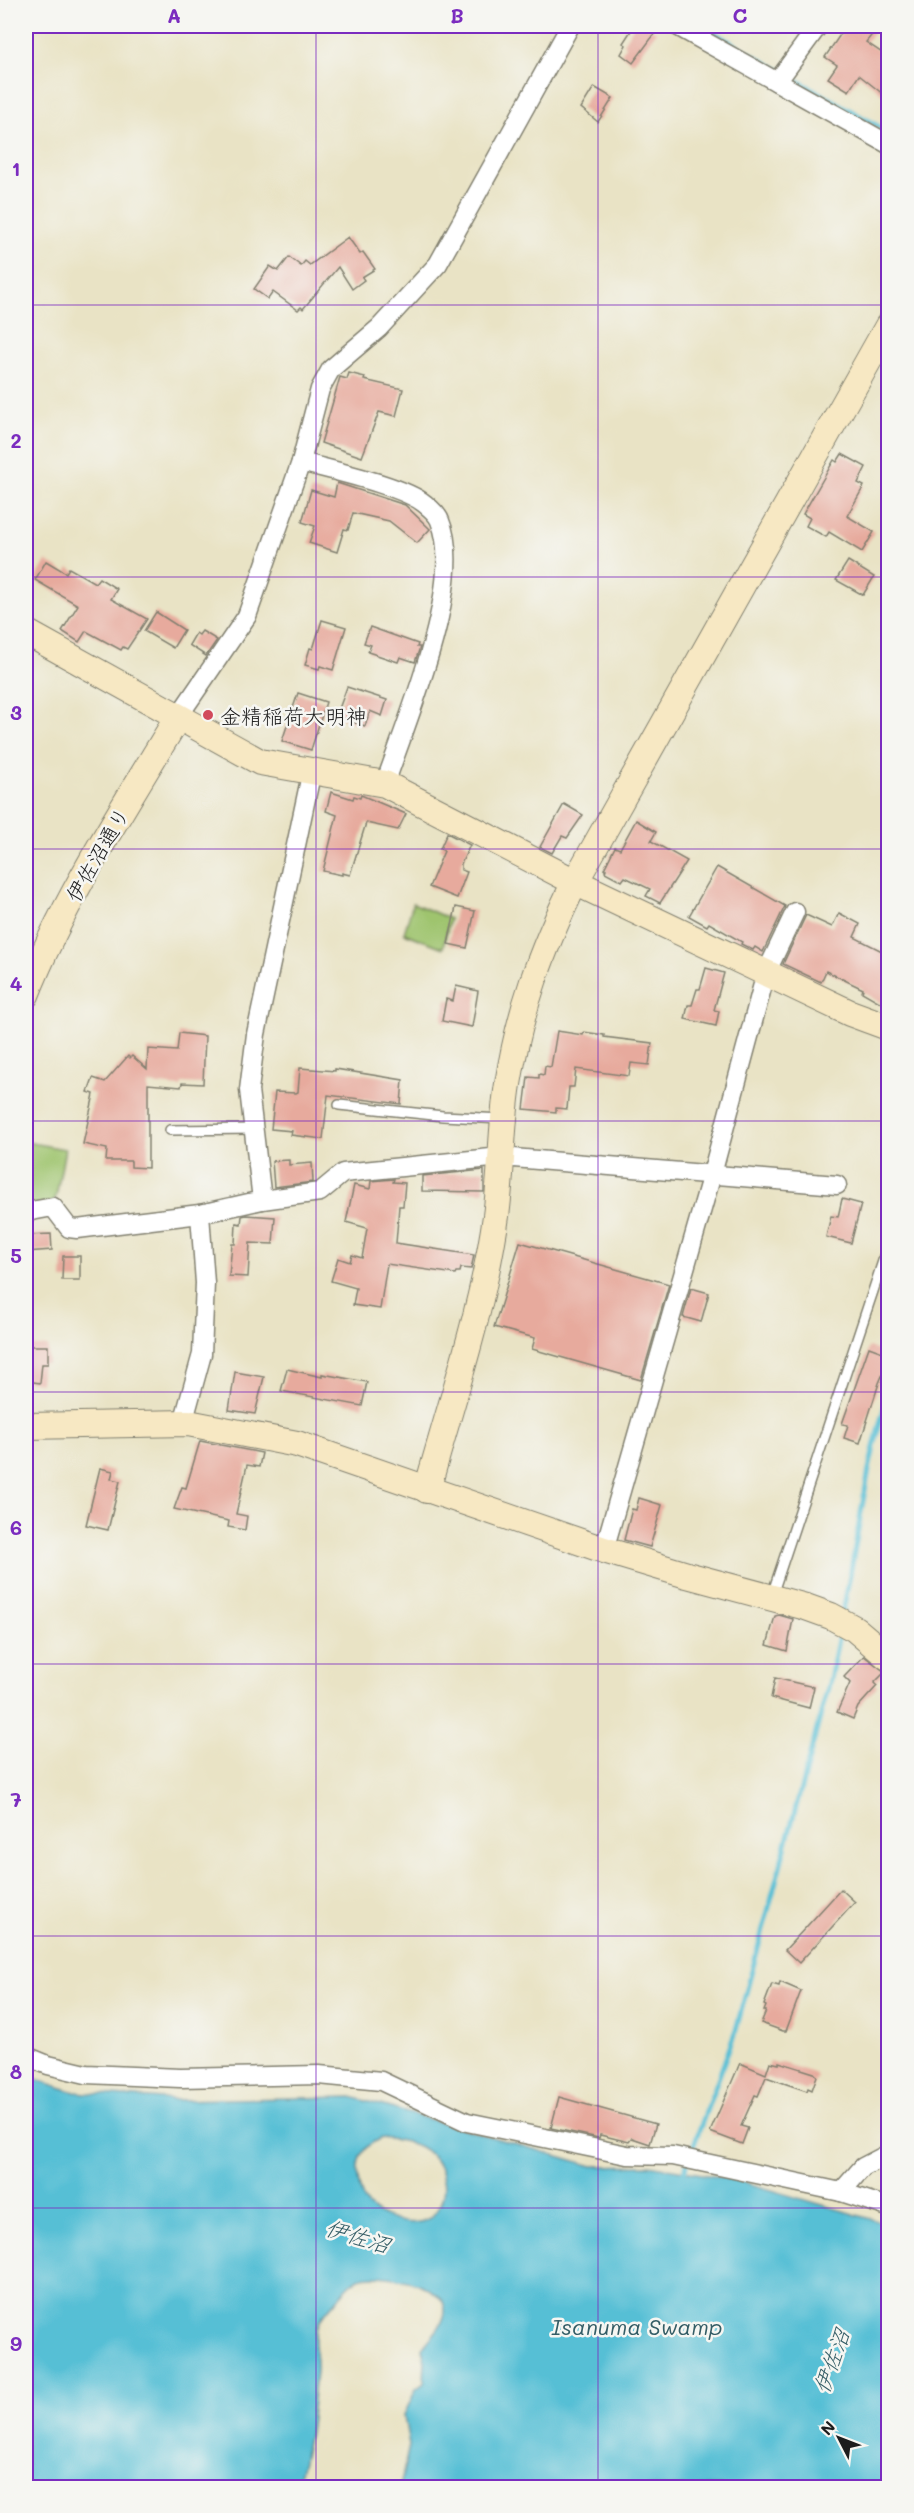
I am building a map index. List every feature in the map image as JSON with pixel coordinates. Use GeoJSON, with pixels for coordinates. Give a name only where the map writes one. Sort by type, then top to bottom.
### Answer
{"type":"FeatureCollection","features":[{"type":"Feature","properties":{"kind":"street"},"geometry":{"type":"LineString","coordinates":[[178,717],[247,616],[301,462],[320,389],[331,369],[379,328],[438,264],[570,26]]}},
{"type":"Feature","properties":{"kind":"street"},"geometry":{"type":"LineString","coordinates":[[677,26],[888,144]]}},
{"type":"Feature","properties":{"kind":"street"},"geometry":{"type":"LineString","coordinates":[[777,82],[818,26]]}},
{"type":"Feature","properties":{"kind":"street"},"geometry":{"type":"LineString","coordinates":[[427,1490],[480,1296],[496,1215],[504,1119],[520,1021],[533,977],[550,934],[575,882],[888,326]]}},
{"type":"Feature","properties":{"kind":"street"},"geometry":{"type":"LineString","coordinates":[[301,462],[406,492],[424,503],[440,520],[447,565],[435,637],[385,784]]}},
{"type":"Feature","properties":{"kind":"street"},"geometry":{"type":"LineString","coordinates":[[26,632],[260,762],[385,784],[575,882],[850,1012],[888,1027]]}},
{"type":"Feature","properties":{"kind":"street","name":"伊佐沼通り"},"geometry":{"type":"LineString","coordinates":[[26,995],[40,959],[73,894],[178,717]]}},
{"type":"Feature","properties":{"kind":"street"},"geometry":{"type":"LineString","coordinates":[[261,1200],[249,1090],[256,1034],[312,770]]}},
{"type":"Feature","properties":{"kind":"street"},"geometry":{"type":"LineString","coordinates":[[604,1550],[712,1174],[766,973],[795,912]]}},
{"type":"Feature","properties":{"kind":"street"},"geometry":{"type":"LineString","coordinates":[[26,1212],[53,1207],[69,1228],[77,1229],[200,1214],[261,1200],[320,1192],[343,1173],[501,1157],[837,1185]]}},
{"type":"Feature","properties":{"kind":"street"},"geometry":{"type":"LineString","coordinates":[[183,1423],[202,1354],[205,1283],[200,1214]]}},
{"type":"Feature","properties":{"kind":"street"},"geometry":{"type":"LineString","coordinates":[[26,1426],[183,1423],[297,1444],[604,1550],[831,1616],[855,1629],[888,1657]]}},
{"type":"Feature","properties":{"kind":"street"},"geometry":{"type":"LineString","coordinates":[[26,2056],[48,2065],[86,2074],[180,2078],[319,2074],[381,2081],[467,2122],[627,2155],[673,2156],[841,2192],[888,2207]]}},
{"type":"Feature","properties":{"kind":"street"},"geometry":{"type":"LineString","coordinates":[[841,2192],[863,2167],[888,2154]]}},
{"type":"Feature","properties":{"kind":"lane"},"geometry":{"type":"LineString","coordinates":[[339,1105],[443,1116],[504,1119]]}},
{"type":"Feature","properties":{"kind":"lane"},"geometry":{"type":"LineString","coordinates":[[170,1130],[254,1129]]}},
{"type":"Feature","properties":{"kind":"lane"},"geometry":{"type":"LineString","coordinates":[[771,1598],[888,1246]]}},
{"type":"Feature","properties":{"kind":"green space"},"geometry":{"type":"Polygon","coordinates":[[[413,903],[450,919],[443,948],[404,933],[413,903]]]}},
{"type":"Feature","properties":{"kind":"green space"},"geometry":{"type":"Polygon","coordinates":[[[26,1142],[65,1149],[56,1197],[53,1202],[26,1207],[26,1142]]]}},
{"type":"Feature","properties":{"kind":"water","name":"Isanuma Swamp"},"geometry":{"type":"Polygon","coordinates":[[[26,2076],[75,2092],[175,2100],[352,2097],[593,2166],[649,2165],[737,2180],[888,2224],[888,2487],[400,2487],[409,2446],[404,2415],[416,2389],[424,2383],[425,2361],[422,2349],[443,2321],[445,2310],[442,2301],[423,2286],[395,2278],[368,2276],[359,2278],[350,2285],[319,2322],[315,2340],[316,2371],[307,2444],[295,2487],[26,2488],[26,2076]],[[382,2138],[370,2145],[359,2160],[358,2178],[364,2200],[369,2207],[397,2221],[426,2220],[439,2207],[444,2188],[436,2161],[418,2146],[382,2138]]]}},
{"type":"Feature","properties":{"kind":"building"},"geometry":{"type":"Polygon","coordinates":[[[634,26],[646,26],[656,32],[633,63],[621,54],[626,45],[623,43],[634,26]]]}},
{"type":"Feature","properties":{"kind":"building"},"geometry":{"type":"Polygon","coordinates":[[[846,26],[879,26],[866,42],[888,57],[888,98],[859,75],[849,91],[828,78],[837,65],[825,57],[846,26]]]}},
{"type":"Feature","properties":{"kind":"building"},"geometry":{"type":"Polygon","coordinates":[[[594,87],[613,98],[598,122],[581,108],[594,87]]]}},
{"type":"Feature","properties":{"kind":"building"},"geometry":{"type":"Polygon","coordinates":[[[348,237],[375,269],[362,277],[364,280],[352,289],[338,267],[303,309],[301,307],[298,310],[273,292],[268,299],[254,289],[270,266],[278,271],[289,257],[301,266],[305,261],[310,265],[348,237]]]}},
{"type":"Feature","properties":{"kind":"building"},"geometry":{"type":"Polygon","coordinates":[[[349,373],[365,377],[364,380],[403,389],[396,416],[379,412],[362,457],[321,443],[340,377],[347,379],[349,373]]]}},
{"type":"Feature","properties":{"kind":"building"},"geometry":{"type":"Polygon","coordinates":[[[842,454],[866,467],[858,483],[864,486],[847,516],[874,532],[862,552],[829,532],[826,537],[806,526],[810,518],[803,514],[834,460],[837,462],[842,454]]]}},
{"type":"Feature","properties":{"kind":"building"},"geometry":{"type":"Polygon","coordinates":[[[337,483],[405,505],[430,529],[417,543],[389,521],[353,513],[348,530],[344,529],[337,552],[309,543],[315,526],[302,522],[311,490],[334,497],[337,483]]]}},
{"type":"Feature","properties":{"kind":"building"},"geometry":{"type":"Polygon","coordinates":[[[46,561],[66,573],[69,568],[95,583],[99,578],[117,589],[111,599],[147,619],[127,649],[123,647],[121,650],[86,631],[79,642],[62,631],[78,605],[35,580],[46,561]]]}},
{"type":"Feature","properties":{"kind":"building"},"geometry":{"type":"Polygon","coordinates":[[[848,561],[874,577],[863,595],[836,580],[848,561]]]}},
{"type":"Feature","properties":{"kind":"building"},"geometry":{"type":"Polygon","coordinates":[[[156,612],[184,630],[173,648],[144,631],[156,612]]]}},
{"type":"Feature","properties":{"kind":"building"},"geometry":{"type":"Polygon","coordinates":[[[322,620],[346,627],[333,670],[305,665],[310,648],[313,649],[322,620]]]}},
{"type":"Feature","properties":{"kind":"building"},"geometry":{"type":"Polygon","coordinates":[[[370,627],[418,644],[417,647],[420,647],[415,662],[400,657],[398,662],[368,652],[371,645],[364,643],[370,627]]]}},
{"type":"Feature","properties":{"kind":"building"},"geometry":{"type":"Polygon","coordinates":[[[202,631],[217,640],[206,656],[189,645],[196,633],[199,635],[202,631]]]}},
{"type":"Feature","properties":{"kind":"building"},"geometry":{"type":"Polygon","coordinates":[[[347,687],[387,700],[382,716],[370,711],[365,726],[336,717],[347,687]]]}},
{"type":"Feature","properties":{"kind":"building"},"geometry":{"type":"Polygon","coordinates":[[[298,693],[326,702],[311,750],[282,741],[298,693]]]}},
{"type":"Feature","properties":{"kind":"building"},"geometry":{"type":"Polygon","coordinates":[[[331,792],[353,799],[354,796],[360,798],[361,795],[406,814],[398,830],[366,823],[350,875],[323,871],[337,815],[326,811],[331,792]]]}},
{"type":"Feature","properties":{"kind":"building"},"geometry":{"type":"Polygon","coordinates":[[[564,804],[583,815],[567,838],[562,836],[552,853],[540,847],[564,804]]]}},
{"type":"Feature","properties":{"kind":"building"},"geometry":{"type":"Polygon","coordinates":[[[636,820],[656,832],[651,841],[687,861],[660,903],[646,896],[650,889],[625,877],[622,881],[605,872],[606,869],[604,869],[615,847],[620,849],[636,820]]]}},
{"type":"Feature","properties":{"kind":"building"},"geometry":{"type":"Polygon","coordinates":[[[447,833],[470,845],[461,864],[461,870],[467,872],[457,898],[429,887],[444,851],[440,849],[447,833]]]}},
{"type":"Feature","properties":{"kind":"building"},"geometry":{"type":"Polygon","coordinates":[[[717,867],[785,906],[763,952],[755,947],[753,950],[709,923],[707,926],[689,916],[717,867]]]}},
{"type":"Feature","properties":{"kind":"building"},"geometry":{"type":"Polygon","coordinates":[[[456,907],[475,911],[467,948],[448,944],[456,907]]]}},
{"type":"Feature","properties":{"kind":"building"},"geometry":{"type":"Polygon","coordinates":[[[839,913],[860,924],[854,937],[888,954],[888,1007],[862,992],[863,989],[826,971],[821,982],[783,964],[806,915],[832,927],[839,913]]]}},
{"type":"Feature","properties":{"kind":"building"},"geometry":{"type":"Polygon","coordinates":[[[706,968],[724,973],[714,1010],[719,1011],[716,1026],[685,1019],[688,1005],[692,1005],[697,989],[700,989],[706,968]]]}},
{"type":"Feature","properties":{"kind":"building"},"geometry":{"type":"Polygon","coordinates":[[[456,986],[478,991],[472,1027],[442,1021],[446,999],[453,1001],[456,986]]]}},
{"type":"Feature","properties":{"kind":"building"},"geometry":{"type":"Polygon","coordinates":[[[557,1031],[583,1035],[584,1032],[652,1043],[649,1065],[631,1063],[629,1076],[576,1069],[574,1087],[569,1087],[567,1109],[556,1108],[556,1112],[524,1109],[528,1077],[539,1078],[539,1074],[544,1075],[545,1066],[551,1067],[557,1031]]]}},
{"type":"Feature","properties":{"kind":"building"},"geometry":{"type":"Polygon","coordinates":[[[179,1033],[205,1036],[203,1084],[182,1083],[181,1087],[148,1084],[148,1168],[131,1167],[131,1161],[106,1161],[107,1149],[83,1144],[94,1094],[88,1092],[93,1078],[105,1082],[128,1056],[130,1058],[132,1056],[147,1069],[148,1049],[177,1051],[179,1033]]]}},
{"type":"Feature","properties":{"kind":"building"},"geometry":{"type":"Polygon","coordinates":[[[300,1068],[335,1071],[335,1069],[403,1080],[401,1104],[328,1095],[323,1139],[291,1135],[292,1131],[271,1129],[275,1092],[298,1092],[300,1068]]]}},
{"type":"Feature","properties":{"kind":"building"},"geometry":{"type":"Polygon","coordinates":[[[289,1160],[289,1165],[312,1163],[313,1182],[274,1187],[272,1161],[289,1160]]]}},
{"type":"Feature","properties":{"kind":"building"},"geometry":{"type":"Polygon","coordinates":[[[484,1170],[484,1192],[422,1191],[422,1176],[484,1170]]]}},
{"type":"Feature","properties":{"kind":"building"},"geometry":{"type":"Polygon","coordinates":[[[394,1179],[393,1182],[405,1183],[403,1206],[399,1206],[396,1243],[474,1255],[471,1269],[461,1268],[460,1272],[455,1274],[387,1264],[380,1309],[353,1305],[356,1288],[331,1281],[338,1258],[350,1262],[352,1255],[362,1258],[367,1228],[346,1222],[354,1185],[370,1189],[371,1181],[394,1179]]]}},
{"type":"Feature","properties":{"kind":"building"},"geometry":{"type":"Polygon","coordinates":[[[842,1199],[861,1204],[851,1243],[826,1237],[831,1216],[838,1217],[842,1199]]]}},
{"type":"Feature","properties":{"kind":"building"},"geometry":{"type":"Polygon","coordinates":[[[242,1216],[275,1217],[273,1244],[250,1243],[248,1277],[229,1276],[236,1223],[241,1224],[242,1216]]]}},
{"type":"Feature","properties":{"kind":"building"},"geometry":{"type":"Polygon","coordinates":[[[51,1234],[52,1250],[26,1252],[26,1235],[51,1234]]]}},
{"type":"Feature","properties":{"kind":"building"},"geometry":{"type":"Polygon","coordinates":[[[520,1242],[669,1284],[641,1380],[532,1349],[535,1338],[494,1327],[520,1242]]]}},
{"type":"Feature","properties":{"kind":"building"},"geometry":{"type":"Polygon","coordinates":[[[63,1256],[80,1256],[80,1280],[62,1280],[63,1256]]]}},
{"type":"Feature","properties":{"kind":"building"},"geometry":{"type":"Polygon","coordinates":[[[691,1288],[709,1293],[701,1322],[683,1317],[691,1288]]]}},
{"type":"Feature","properties":{"kind":"building"},"geometry":{"type":"Polygon","coordinates":[[[26,1346],[48,1346],[48,1364],[42,1364],[40,1383],[26,1381],[26,1346]]]}},
{"type":"Feature","properties":{"kind":"building"},"geometry":{"type":"Polygon","coordinates":[[[869,1347],[888,1354],[888,1362],[860,1443],[844,1438],[848,1425],[842,1424],[869,1347]]]}},
{"type":"Feature","properties":{"kind":"building"},"geometry":{"type":"Polygon","coordinates":[[[287,1369],[322,1377],[322,1374],[367,1382],[362,1406],[281,1391],[287,1369]]]}},
{"type":"Feature","properties":{"kind":"building"},"geometry":{"type":"Polygon","coordinates":[[[235,1372],[264,1377],[255,1414],[229,1410],[235,1372]]]}},
{"type":"Feature","properties":{"kind":"building"},"geometry":{"type":"Polygon","coordinates":[[[200,1441],[262,1453],[259,1467],[247,1465],[236,1514],[247,1516],[245,1530],[228,1527],[229,1521],[174,1509],[182,1487],[186,1488],[200,1441]]]}},
{"type":"Feature","properties":{"kind":"building"},"geometry":{"type":"Polygon","coordinates":[[[100,1468],[113,1471],[111,1479],[120,1481],[108,1530],[86,1525],[100,1468]]]}},
{"type":"Feature","properties":{"kind":"building"},"geometry":{"type":"Polygon","coordinates":[[[639,1498],[662,1505],[650,1547],[624,1540],[632,1509],[636,1510],[639,1498]]]}},
{"type":"Feature","properties":{"kind":"building"},"geometry":{"type":"Polygon","coordinates":[[[775,1616],[793,1619],[787,1651],[767,1645],[775,1616]]]}},
{"type":"Feature","properties":{"kind":"building"},"geometry":{"type":"Polygon","coordinates":[[[864,1656],[885,1672],[874,1683],[877,1686],[858,1707],[853,1719],[837,1712],[850,1683],[844,1677],[864,1656]]]}},
{"type":"Feature","properties":{"kind":"building"},"geometry":{"type":"Polygon","coordinates":[[[775,1678],[814,1687],[809,1708],[771,1698],[775,1678]]]}},
{"type":"Feature","properties":{"kind":"building"},"geometry":{"type":"Polygon","coordinates":[[[841,1889],[855,1902],[799,1963],[785,1950],[841,1889]]]}},
{"type":"Feature","properties":{"kind":"building"},"geometry":{"type":"Polygon","coordinates":[[[780,1982],[801,1991],[786,2031],[761,2023],[766,2011],[764,2011],[766,2006],[764,2005],[772,1984],[779,1986],[780,1982]]]}},
{"type":"Feature","properties":{"kind":"building"},"geometry":{"type":"Polygon","coordinates":[[[770,2062],[779,2064],[779,2062],[814,2073],[817,2076],[812,2090],[808,2088],[807,2091],[766,2077],[741,2126],[748,2128],[742,2144],[710,2132],[740,2063],[766,2074],[770,2062]]]}},
{"type":"Feature","properties":{"kind":"building"},"geometry":{"type":"Polygon","coordinates":[[[559,2097],[656,2124],[650,2144],[632,2138],[629,2142],[551,2128],[559,2097]]]}},
{"type":"Feature","properties":{"kind":"waterway"},"geometry":{"type":"LineString","coordinates":[[702,26],[888,132]]}},
{"type":"Feature","properties":{"kind":"waterway"},"geometry":{"type":"LineString","coordinates":[[842,1615],[873,1450],[888,1396]]}},
{"type":"Feature","properties":{"kind":"waterway"},"geometry":{"type":"LineString","coordinates":[[682,2177],[736,2030],[829,1684],[840,1630]]}},
{"type":"Feature","properties":{"kind":"waterway"},"geometry":{"type":"LineString","coordinates":[[880,2228],[888,2211]]}},
{"type":"Feature","properties":{"kind":"place","name":"金精稲荷大明神"},"geometry":{"type":"Point","coordinates":[208,715]}},
{"type":"Feature","properties":{"kind":"water label","name":"伊佐沼"},"geometry":{"type":"Point","coordinates":[358,2236]}},
{"type":"Feature","properties":{"kind":"water label","name":"伊佐沼"},"geometry":{"type":"Point","coordinates":[831,2361]}}]}
